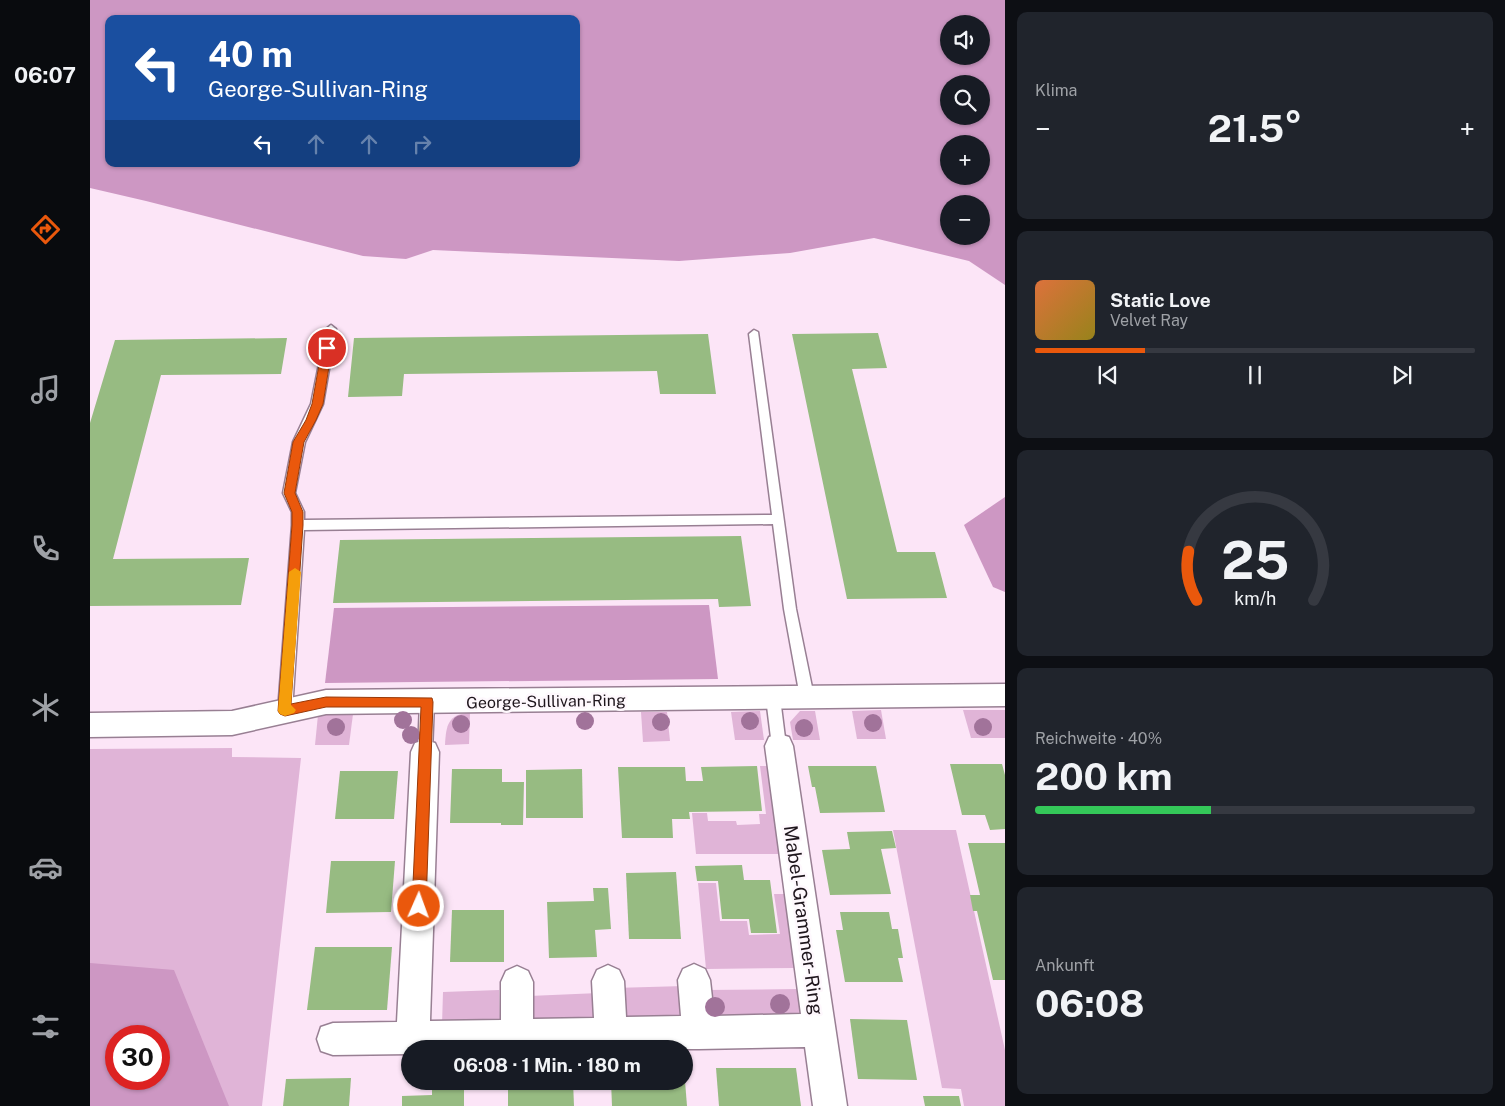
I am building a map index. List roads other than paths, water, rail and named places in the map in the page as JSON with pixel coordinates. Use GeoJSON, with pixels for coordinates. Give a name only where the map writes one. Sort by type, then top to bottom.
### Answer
{"type":"FeatureCollection","features":[{"type":"Feature","properties":{"kind":"street","name":"George-Sullivan-Ring"},"geometry":{"type":"LineString","coordinates":[[90,725],[232,723],[326,702],[1005,695]]}},
{"type":"Feature","properties":{"kind":"street","name":"Mabel-Grammer-Ring"},"geometry":{"type":"LineString","coordinates":[[332,1039],[819,1030],[779,746]]}},
{"type":"Feature","properties":{"kind":"street"},"geometry":{"type":"LineString","coordinates":[[413,1038],[425,752]]}},
{"type":"Feature","properties":{"kind":"street"},"geometry":{"type":"LineString","coordinates":[[694,980],[699,1033]]}},
{"type":"Feature","properties":{"kind":"street"},"geometry":{"type":"LineString","coordinates":[[608,981],[611,1035]]}},
{"type":"Feature","properties":{"kind":"street"},"geometry":{"type":"LineString","coordinates":[[517,982],[517,1037]]}},
{"type":"Feature","properties":{"kind":"street"},"geometry":{"type":"LineString","coordinates":[[819,1030],[830,1106]]}},
{"type":"Feature","properties":{"kind":"lane"},"geometry":{"type":"LineString","coordinates":[[285,711],[298,525],[298,512],[289,493],[298,442],[318,404],[331,330]]}},
{"type":"Feature","properties":{"kind":"lane"},"geometry":{"type":"LineString","coordinates":[[754,334],[790,608],[807,697]]}},
{"type":"Feature","properties":{"kind":"lane"},"geometry":{"type":"LineString","coordinates":[[298,525],[778,519]]}},
{"type":"Feature","properties":{"kind":"lane","name":"Mabel-Grammer-Ring"},"geometry":{"type":"LineString","coordinates":[[772,698],[779,746]]}},
{"type":"Feature","properties":{"kind":"lane"},"geometry":{"type":"LineString","coordinates":[[425,752],[427,702]]}}]}
